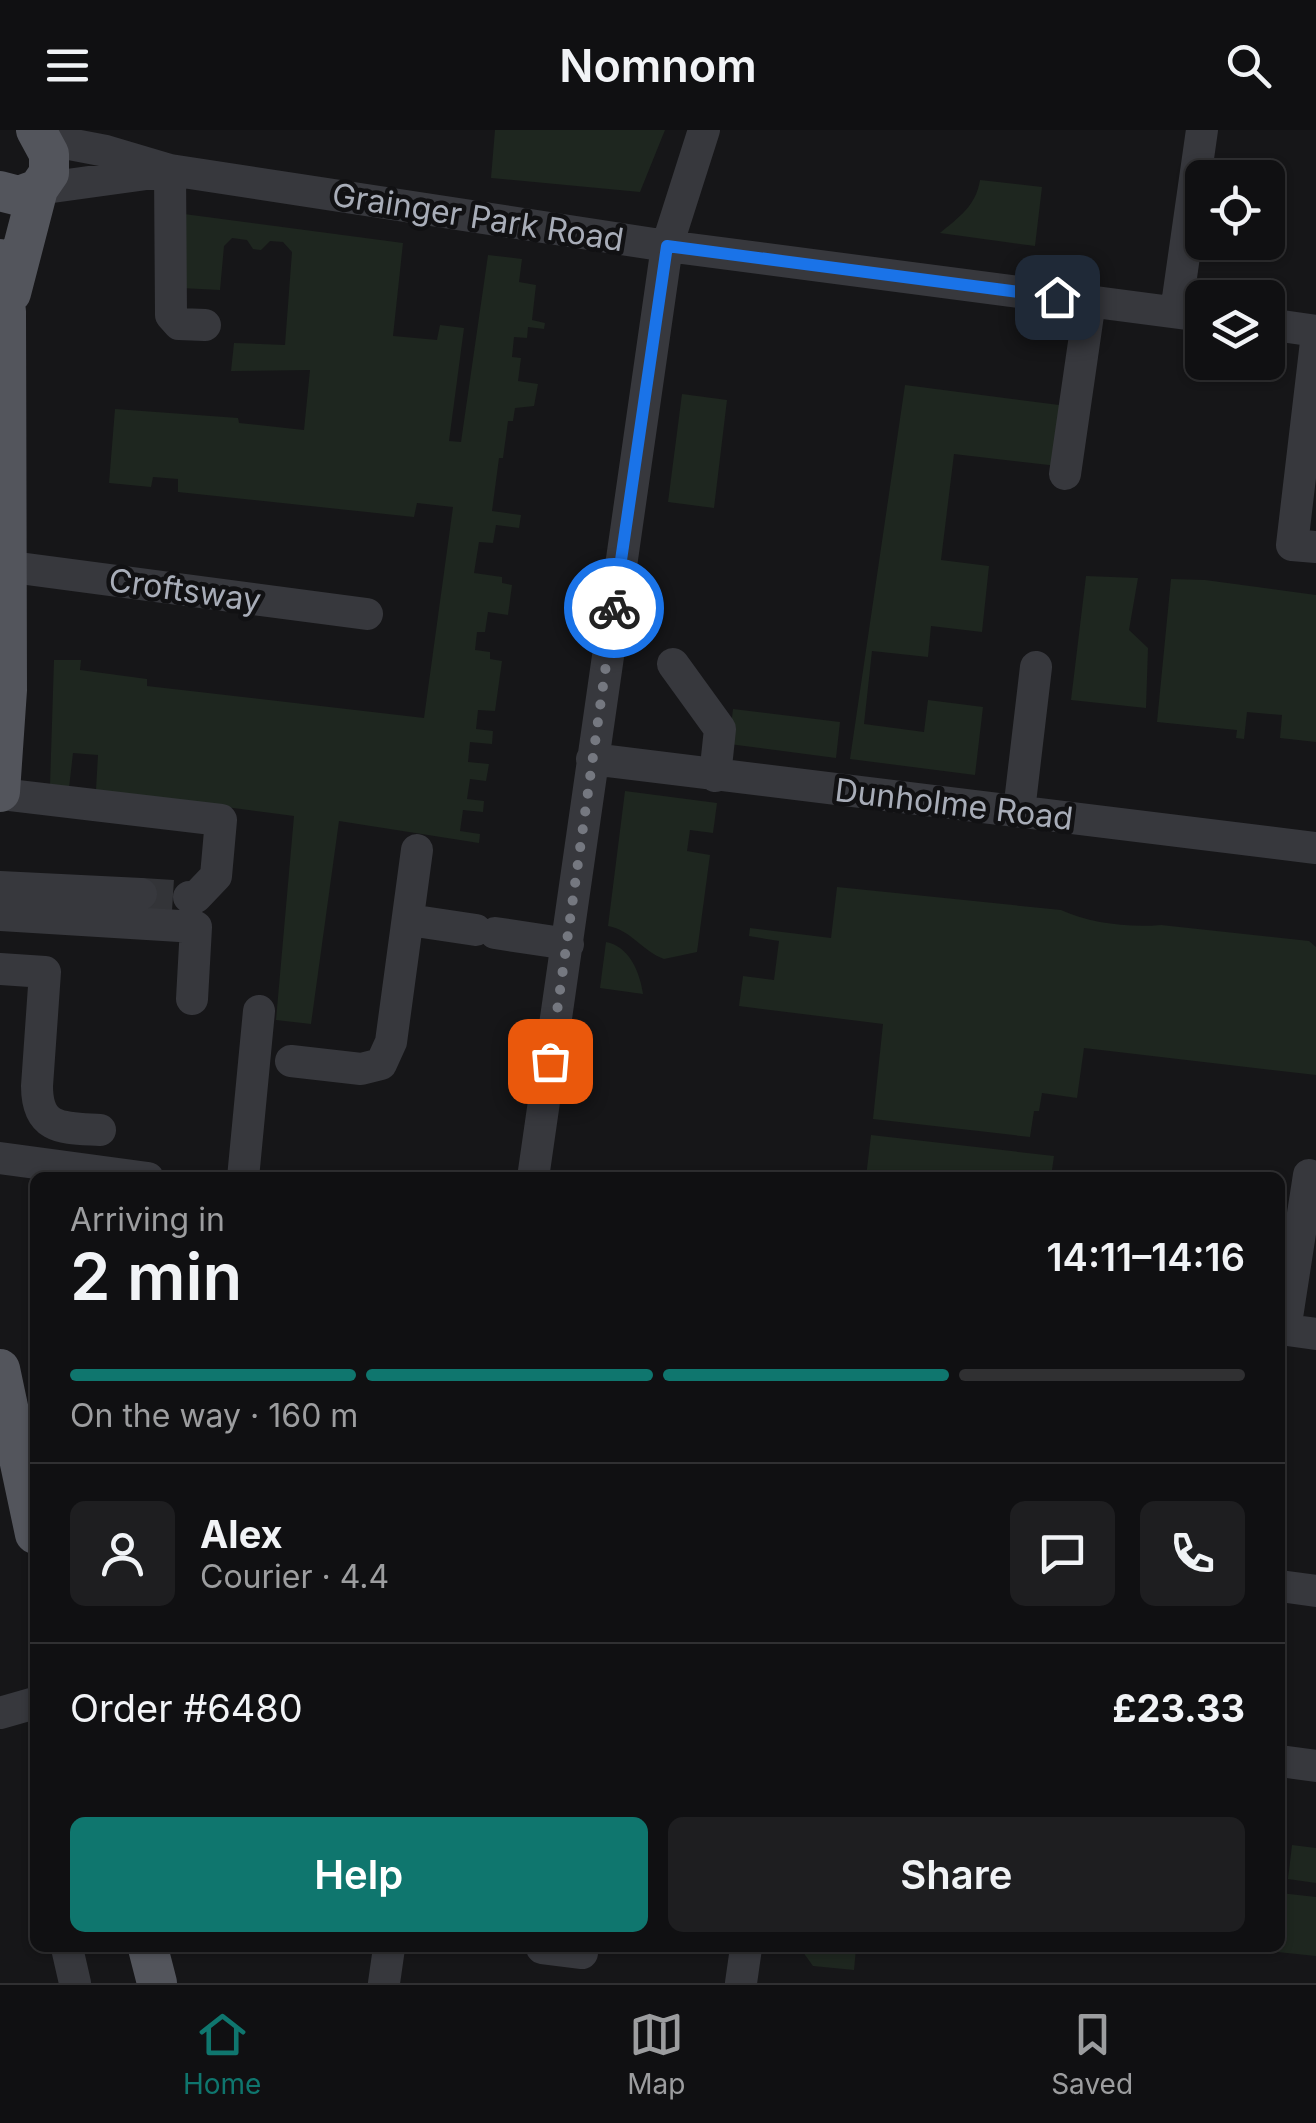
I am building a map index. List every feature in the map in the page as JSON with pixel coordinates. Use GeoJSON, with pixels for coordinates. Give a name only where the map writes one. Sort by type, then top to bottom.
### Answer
{"type":"FeatureCollection","features":[{"type":"Feature","properties":{"kind":"main road"},"geometry":{"type":"LineString","coordinates":[[0,793],[6,312],[19,190],[44,182],[50,164],[49,154],[25,135]]}},
{"type":"Feature","properties":{"kind":"main road"},"geometry":{"type":"LineString","coordinates":[[0,259],[6,312]]}},
{"type":"Feature","properties":{"kind":"main road"},"geometry":{"type":"LineString","coordinates":[[0,1369],[30,1513]]}},
{"type":"Feature","properties":{"kind":"main road"},"geometry":{"type":"LineString","coordinates":[[149,1952],[157,1983]]}},
{"type":"Feature","properties":{"kind":"street"},"geometry":{"type":"LineString","coordinates":[[534,1172],[667,246],[704,130]]}},
{"type":"Feature","properties":{"kind":"street"},"geometry":{"type":"LineString","coordinates":[[1191,280],[1202,130]]}},
{"type":"Feature","properties":{"kind":"street","name":"Grainger Park Road"},"geometry":{"type":"LineString","coordinates":[[25,135],[170,170],[667,246],[1185,313]]}},
{"type":"Feature","properties":{"kind":"street"},"geometry":{"type":"LineString","coordinates":[[170,170],[171,316],[179,324],[205,325]]}},
{"type":"Feature","properties":{"kind":"street","name":"Grainger Park Road"},"geometry":{"type":"LineString","coordinates":[[19,190],[106,182],[170,170]]}},
{"type":"Feature","properties":{"kind":"street"},"geometry":{"type":"LineString","coordinates":[[1066,474],[1090,301]]}},
{"type":"Feature","properties":{"kind":"street"},"geometry":{"type":"LineString","coordinates":[[1285,326],[1316,330]]}},
{"type":"Feature","properties":{"kind":"street"},"geometry":{"type":"LineString","coordinates":[[1316,342],[1292,544],[1316,547]]}},
{"type":"Feature","properties":{"kind":"street","name":"Croftsway"},"geometry":{"type":"LineString","coordinates":[[4,566],[367,614]]}},
{"type":"Feature","properties":{"kind":"street"},"geometry":{"type":"LineString","coordinates":[[673,664],[720,729],[715,776]]}},
{"type":"Feature","properties":{"kind":"street"},"geometry":{"type":"LineString","coordinates":[[1019,811],[1036,667]]}},
{"type":"Feature","properties":{"kind":"street","name":"Dunholme Road"},"geometry":{"type":"LineString","coordinates":[[592,759],[1316,848]]}},
{"type":"Feature","properties":{"kind":"street"},"geometry":{"type":"LineString","coordinates":[[0,793],[222,820],[216,876],[196,897],[189,896]]}},
{"type":"Feature","properties":{"kind":"street"},"geometry":{"type":"LineString","coordinates":[[291,1061],[361,1069],[381,1064],[391,1042],[417,850]]}},
{"type":"Feature","properties":{"kind":"street"},"geometry":{"type":"LineString","coordinates":[[0,886],[141,894]]}},
{"type":"Feature","properties":{"kind":"street"},"geometry":{"type":"LineString","coordinates":[[0,915],[196,927],[192,999]]}},
{"type":"Feature","properties":{"kind":"street"},"geometry":{"type":"LineString","coordinates":[[409,920],[568,944]]}},
{"type":"Feature","properties":{"kind":"street"},"geometry":{"type":"LineString","coordinates":[[0,969],[45,972],[37,1102],[43,1115],[54,1124],[85,1124],[74,1168]]}},
{"type":"Feature","properties":{"kind":"street"},"geometry":{"type":"LineString","coordinates":[[244,1172],[259,1010]]}},
{"type":"Feature","properties":{"kind":"street"},"geometry":{"type":"LineString","coordinates":[[0,1158],[104,1172]]}},
{"type":"Feature","properties":{"kind":"street"},"geometry":{"type":"LineString","coordinates":[[1294,1331],[1309,1175]]}},
{"type":"Feature","properties":{"kind":"street"},"geometry":{"type":"LineString","coordinates":[[1285,1587],[1316,1591]]}},
{"type":"Feature","properties":{"kind":"street"},"geometry":{"type":"LineString","coordinates":[[0,1712],[30,1704]]}},
{"type":"Feature","properties":{"kind":"street"},"geometry":{"type":"LineString","coordinates":[[1285,1762],[1316,1766]]}},
{"type":"Feature","properties":{"kind":"street"},"geometry":{"type":"LineString","coordinates":[[68,1952],[75,1983]]}},
{"type":"Feature","properties":{"kind":"street"},"geometry":{"type":"LineString","coordinates":[[384,1983],[388,1952]]}},
{"type":"Feature","properties":{"kind":"street"},"geometry":{"type":"LineString","coordinates":[[574,1952],[582,1953]]}},
{"type":"Feature","properties":{"kind":"shaded area"},"geometry":{"type":"Polygon","coordinates":[[[495,130],[665,130],[640,192],[491,178],[495,130]]]}},
{"type":"Feature","properties":{"kind":"shaded area"},"geometry":{"type":"Polygon","coordinates":[[[980,180],[1042,187],[1035,246],[940,233],[971,204],[980,180]]]}},
{"type":"Feature","properties":{"kind":"shaded area"},"geometry":{"type":"Polygon","coordinates":[[[184,214],[403,243],[393,336],[437,340],[440,325],[464,328],[449,441],[461,442],[488,255],[522,259],[519,282],[536,285],[532,320],[545,323],[544,329],[528,327],[527,338],[514,337],[512,357],[521,358],[518,381],[538,384],[534,406],[515,408],[513,421],[508,421],[492,511],[521,515],[519,528],[496,525],[493,543],[479,542],[474,573],[502,577],[502,583],[512,585],[508,615],[488,612],[485,632],[477,632],[475,650],[490,652],[490,659],[502,661],[495,711],[478,710],[476,729],[493,731],[492,744],[470,742],[468,762],[489,764],[486,781],[470,779],[467,799],[484,801],[483,812],[463,810],[460,831],[480,834],[479,843],[339,821],[311,1024],[276,1020],[294,816],[96,790],[98,755],[73,753],[69,788],[50,786],[54,660],[81,660],[80,670],[147,679],[147,686],[424,718],[453,507],[417,503],[414,517],[178,492],[178,479],[153,477],[151,487],[109,483],[115,409],[238,418],[239,423],[304,430],[310,370],[231,371],[234,343],[285,345],[292,252],[283,242],[270,241],[261,250],[253,249],[247,240],[232,238],[224,246],[220,290],[181,288],[184,214]]]}},
{"type":"Feature","properties":{"kind":"shaded area"},"geometry":{"type":"Polygon","coordinates":[[[905,385],[1067,406],[1058,466],[954,454],[941,560],[989,566],[982,632],[931,626],[928,657],[872,651],[864,724],[924,732],[928,700],[983,707],[975,775],[850,759],[905,385]]]}},
{"type":"Feature","properties":{"kind":"shaded area"},"geometry":{"type":"Polygon","coordinates":[[[682,394],[727,400],[714,508],[668,502],[682,394]]]}},
{"type":"Feature","properties":{"kind":"shaded area"},"geometry":{"type":"Polygon","coordinates":[[[1086,576],[1138,578],[1129,630],[1148,648],[1146,708],[1071,700],[1086,576]]]}},
{"type":"Feature","properties":{"kind":"shaded area"},"geometry":{"type":"Polygon","coordinates":[[[1171,579],[1316,595],[1316,742],[1280,738],[1282,715],[1247,712],[1244,739],[1236,738],[1237,730],[1157,722],[1171,579]]]}},
{"type":"Feature","properties":{"kind":"shaded area"},"geometry":{"type":"Polygon","coordinates":[[[733,709],[840,722],[836,758],[729,744],[733,709]]]}},
{"type":"Feature","properties":{"kind":"shaded area"},"geometry":{"type":"Polygon","coordinates":[[[625,791],[717,803],[713,833],[690,830],[687,851],[710,855],[697,952],[664,959],[608,926],[625,791]]]}},
{"type":"Feature","properties":{"kind":"shaded area"},"geometry":{"type":"Polygon","coordinates":[[[837,887],[1061,910],[1123,925],[1161,925],[1309,941],[1316,947],[1316,1075],[1084,1048],[1077,1098],[1042,1093],[1030,1137],[873,1119],[883,1024],[739,1006],[743,976],[774,980],[779,941],[749,936],[750,928],[831,938],[837,887]]]}},
{"type":"Feature","properties":{"kind":"shaded area"},"geometry":{"type":"Polygon","coordinates":[[[606,942],[621,949],[632,961],[643,994],[600,988],[606,942]]]}},
{"type":"Feature","properties":{"kind":"shaded area"},"geometry":{"type":"Polygon","coordinates":[[[871,1135],[1054,1156],[1052,1172],[867,1172],[871,1135]]]}},
{"type":"Feature","properties":{"kind":"shaded area"},"geometry":{"type":"Polygon","coordinates":[[[1292,1845],[1316,1848],[1316,1883],[1288,1879],[1292,1845]]]}},
{"type":"Feature","properties":{"kind":"shaded area"},"geometry":{"type":"Polygon","coordinates":[[[1285,1894],[1316,1897],[1316,1956],[1278,1952],[1285,1952],[1285,1894]]]}},
{"type":"Feature","properties":{"kind":"shaded area"},"geometry":{"type":"Polygon","coordinates":[[[803,1952],[856,1952],[854,1970],[813,1966],[803,1952]]]}},
{"type":"Feature","properties":{"kind":"tunnel"},"geometry":{"type":"LineString","coordinates":[[141,894],[189,897]]}},
{"type":"Feature","properties":{"kind":"way so far"},"geometry":{"type":"LineString","coordinates":[[550,1061],[614,608]]}},
{"type":"Feature","properties":{"kind":"route"},"geometry":{"type":"LineString","coordinates":[[614,608],[667,246],[1057,297]]}}]}
